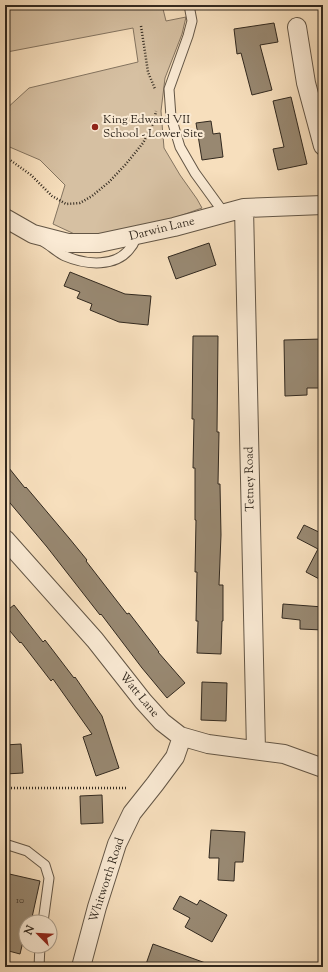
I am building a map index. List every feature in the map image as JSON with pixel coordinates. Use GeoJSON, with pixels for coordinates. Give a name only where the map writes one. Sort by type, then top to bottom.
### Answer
{"type":"FeatureCollection","features":[{"type":"Feature","properties":{"kind":"street"},"geometry":{"type":"LineString","coordinates":[[297,27],[306,83],[323,146]]}},
{"type":"Feature","properties":{"kind":"street","name":"Darwin Lane"},"geometry":{"type":"LineString","coordinates":[[5,218],[33,234],[68,243],[99,243],[137,236],[244,208],[323,205]]}},
{"type":"Feature","properties":{"kind":"street","name":"Tetney Road"},"geometry":{"type":"LineString","coordinates":[[244,208],[256,750]]}},
{"type":"Feature","properties":{"kind":"street","name":"Watt Lane"},"geometry":{"type":"LineString","coordinates":[[5,539],[95,640],[143,701],[162,722],[180,736],[208,744],[284,754],[323,768]]}},
{"type":"Feature","properties":{"kind":"street","name":"Whitworth Road"},"geometry":{"type":"LineString","coordinates":[[81,967],[97,907],[117,844],[132,813],[156,784],[175,757],[182,737]]}},
{"type":"Feature","properties":{"kind":"lane"},"geometry":{"type":"LineString","coordinates":[[189,5],[192,20],[188,36],[169,88],[171,117],[180,148],[195,173],[224,213]]}},
{"type":"Feature","properties":{"kind":"lane"},"geometry":{"type":"LineString","coordinates":[[5,844],[27,851],[45,865],[49,878],[44,914]]}},
{"type":"Feature","properties":{"kind":"lane"},"geometry":{"type":"LineString","coordinates":[[39,967],[40,954]]}},
{"type":"Feature","properties":{"kind":"path"},"geometry":{"type":"LineString","coordinates":[[5,159],[10,160],[31,175],[52,196],[66,204],[80,203],[92,196],[109,182],[143,143],[154,122],[159,98],[148,72],[141,26]]}},
{"type":"Feature","properties":{"kind":"path"},"geometry":{"type":"LineString","coordinates":[[159,98],[169,98]]}},
{"type":"Feature","properties":{"kind":"path"},"geometry":{"type":"LineString","coordinates":[[5,788],[127,788]]}},
{"type":"Feature","properties":{"kind":"shaded area","name":"King Edward VII School - Lower Site"},"geometry":{"type":"Polygon","coordinates":[[[5,5],[162,5],[166,21],[186,17],[182,34],[165,78],[161,111],[164,148],[202,208],[163,222],[83,238],[53,224],[65,185],[40,160],[5,145],[5,110],[29,88],[138,62],[133,28],[7,52],[5,40],[5,5]]]}},
{"type":"Feature","properties":{"kind":"building"},"geometry":{"type":"Polygon","coordinates":[[[274,23],[278,42],[260,45],[272,90],[252,95],[241,53],[237,54],[234,29],[274,23]]]}},
{"type":"Feature","properties":{"kind":"building"},"geometry":{"type":"Polygon","coordinates":[[[291,97],[307,164],[278,170],[273,149],[284,147],[273,101],[291,97]]]}},
{"type":"Feature","properties":{"kind":"building"},"geometry":{"type":"Polygon","coordinates":[[[211,121],[213,134],[220,133],[223,157],[202,160],[196,123],[211,121]]]}},
{"type":"Feature","properties":{"kind":"building"},"geometry":{"type":"Polygon","coordinates":[[[209,243],[216,265],[176,279],[168,257],[209,243]]]}},
{"type":"Feature","properties":{"kind":"building"},"geometry":{"type":"Polygon","coordinates":[[[70,272],[125,294],[151,296],[148,325],[119,322],[90,310],[92,304],[77,298],[80,292],[64,286],[70,272]]]}},
{"type":"Feature","properties":{"kind":"building"},"geometry":{"type":"Polygon","coordinates":[[[193,336],[218,336],[217,432],[219,432],[218,484],[220,484],[221,535],[219,585],[223,585],[221,654],[197,653],[198,621],[196,621],[197,572],[195,572],[195,468],[193,468],[194,419],[192,419],[193,336]]]}},
{"type":"Feature","properties":{"kind":"building"},"geometry":{"type":"Polygon","coordinates":[[[323,339],[323,388],[307,388],[307,395],[285,396],[284,340],[323,339]]]}},
{"type":"Feature","properties":{"kind":"building"},"geometry":{"type":"Polygon","coordinates":[[[5,463],[87,560],[86,561],[127,614],[129,613],[158,652],[185,683],[167,698],[47,547],[5,497],[5,463]]]}},
{"type":"Feature","properties":{"kind":"building"},"geometry":{"type":"Polygon","coordinates":[[[304,525],[323,534],[323,581],[306,572],[318,549],[297,538],[304,525]]]}},
{"type":"Feature","properties":{"kind":"building"},"geometry":{"type":"Polygon","coordinates":[[[283,604],[323,607],[323,630],[300,629],[300,620],[282,618],[283,604]]]}},
{"type":"Feature","properties":{"kind":"building"},"geometry":{"type":"Polygon","coordinates":[[[14,605],[43,642],[45,640],[74,678],[75,677],[102,716],[119,768],[96,776],[83,737],[92,734],[53,679],[51,681],[21,642],[20,643],[5,625],[5,612],[14,605]]]}},
{"type":"Feature","properties":{"kind":"building"},"geometry":{"type":"Polygon","coordinates":[[[202,682],[227,683],[226,721],[201,720],[202,682]]]}},
{"type":"Feature","properties":{"kind":"building"},"geometry":{"type":"Polygon","coordinates":[[[21,744],[23,773],[5,774],[5,745],[21,744]]]}},
{"type":"Feature","properties":{"kind":"building"},"geometry":{"type":"Polygon","coordinates":[[[102,795],[103,823],[81,824],[80,796],[102,795]]]}},
{"type":"Feature","properties":{"kind":"building"},"geometry":{"type":"Polygon","coordinates":[[[211,830],[245,832],[243,862],[235,862],[234,881],[218,880],[219,858],[209,858],[211,830]]]}},
{"type":"Feature","properties":{"kind":"building"},"geometry":{"type":"Polygon","coordinates":[[[5,873],[40,881],[33,914],[18,914],[18,953],[5,950],[5,873]]]}},
{"type":"Feature","properties":{"kind":"building"},"geometry":{"type":"Polygon","coordinates":[[[180,896],[197,905],[200,900],[227,915],[212,942],[185,927],[190,918],[173,909],[180,896]]]}},
{"type":"Feature","properties":{"kind":"building"},"geometry":{"type":"Polygon","coordinates":[[[153,944],[211,965],[211,967],[145,967],[153,944]]]}},
{"type":"Feature","properties":{"kind":"place","name":"King Edward VII School - Lower Site"},"geometry":{"type":"Point","coordinates":[95,127]}}]}
